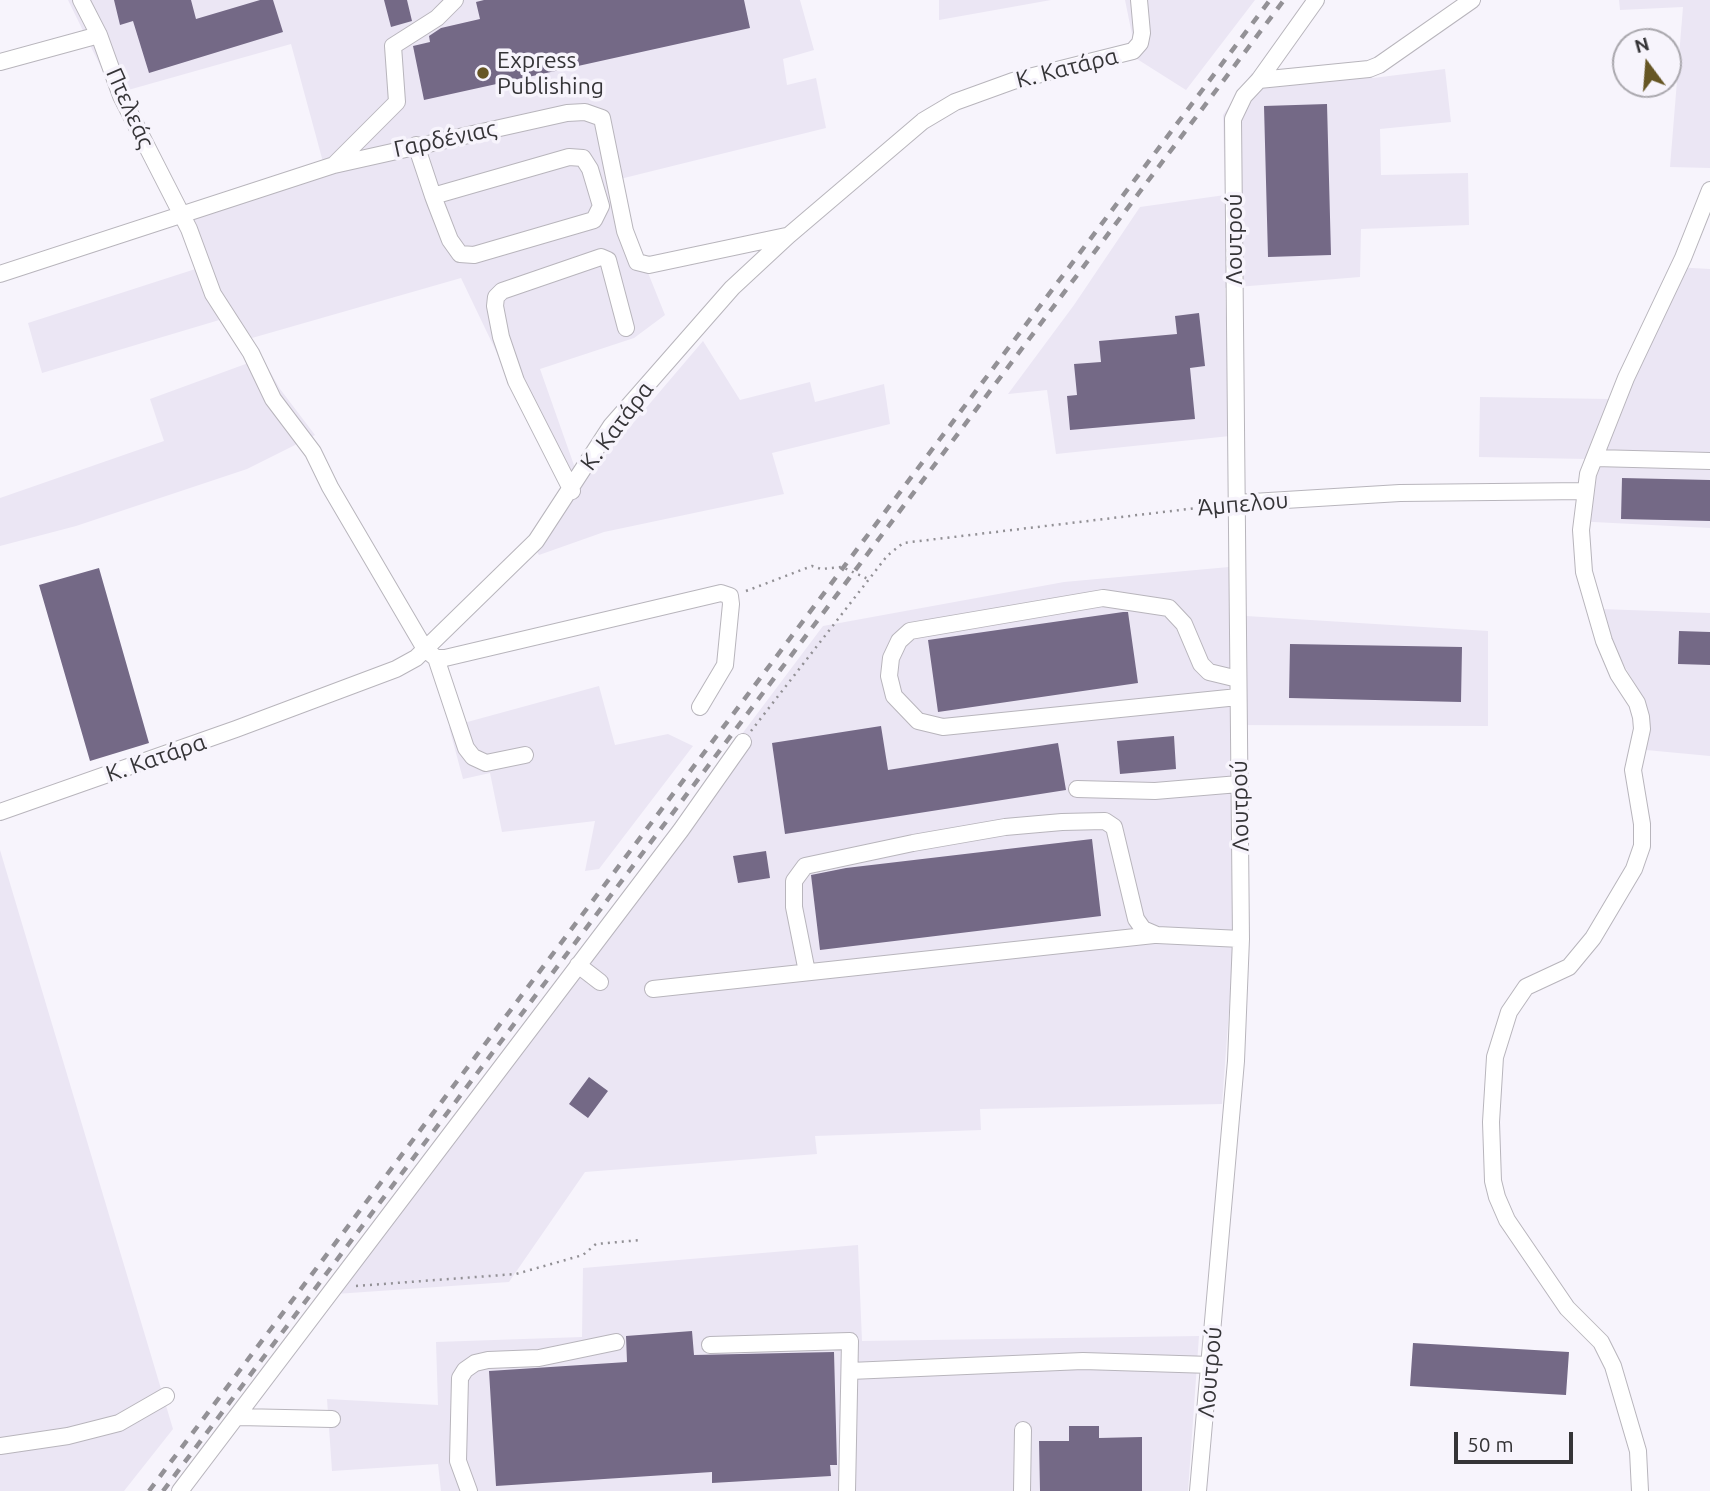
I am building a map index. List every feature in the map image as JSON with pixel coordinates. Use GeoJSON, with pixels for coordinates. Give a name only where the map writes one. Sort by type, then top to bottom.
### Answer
{"type":"FeatureCollection","features":[{"type":"Feature","properties":{"kind":"street","name":"Πτελεάς"},"geometry":{"type":"LineString","coordinates":[[80,0],[99,35],[121,96],[182,216],[213,293],[251,353],[274,399],[313,452],[330,487],[431,654],[466,748],[473,757],[486,763],[525,755]]}},
{"type":"Feature","properties":{"kind":"street"},"geometry":{"type":"LineString","coordinates":[[334,164],[397,102],[393,46],[437,18],[455,0]]}},
{"type":"Feature","properties":{"kind":"street","name":"Κ. Κατάρα"},"geometry":{"type":"LineString","coordinates":[[0,812],[431,654],[536,541],[572,491],[591,452],[628,405],[732,288],[788,236],[923,121],[955,102],[1013,81],[1133,51],[1140,43],[1142,33],[1139,0]]}},
{"type":"Feature","properties":{"kind":"street"},"geometry":{"type":"LineString","coordinates":[[1259,80],[1316,0]]}},
{"type":"Feature","properties":{"kind":"street"},"geometry":{"type":"LineString","coordinates":[[1259,80],[1369,69],[1392,57],[1472,0]]}},
{"type":"Feature","properties":{"kind":"street"},"geometry":{"type":"LineString","coordinates":[[0,62],[99,35]]}},
{"type":"Feature","properties":{"kind":"street","name":"Λουτρού"},"geometry":{"type":"LineString","coordinates":[[1198,1491],[1236,1061],[1241,939],[1233,119],[1244,96],[1259,80]]}},
{"type":"Feature","properties":{"kind":"street","name":"Γαρδένιας"},"geometry":{"type":"LineString","coordinates":[[0,274],[334,164],[585,112],[602,118],[625,231],[637,262],[649,265],[788,236]]}},
{"type":"Feature","properties":{"kind":"street"},"geometry":{"type":"LineString","coordinates":[[416,145],[433,196],[450,240],[460,254],[474,255],[594,220],[601,206],[590,169],[583,158],[569,157],[433,196]]}},
{"type":"Feature","properties":{"kind":"street"},"geometry":{"type":"LineString","coordinates":[[1640,1491],[1638,1451],[1613,1366],[1601,1342],[1567,1308],[1507,1220],[1493,1181],[1491,1122],[1495,1057],[1509,1012],[1526,987],[1569,967],[1592,938],[1634,869],[1642,846],[1642,824],[1633,770],[1642,729],[1641,717],[1637,703],[1618,674],[1604,641],[1584,572],[1581,530],[1585,491],[1626,378],[1683,258],[1710,190]]}},
{"type":"Feature","properties":{"kind":"street"},"geometry":{"type":"LineString","coordinates":[[572,491],[516,381],[502,337],[495,306],[496,298],[502,291],[601,257],[608,260],[626,328]]}},
{"type":"Feature","properties":{"kind":"street"},"geometry":{"type":"LineString","coordinates":[[1595,458],[1710,461]]}},
{"type":"Feature","properties":{"kind":"street","name":"Άμπελου"},"geometry":{"type":"LineString","coordinates":[[1236,503],[1400,493],[1585,491]]}},
{"type":"Feature","properties":{"kind":"street"},"geometry":{"type":"LineString","coordinates":[[431,654],[712,592],[730,596],[732,622],[725,664],[700,706]]}},
{"type":"Feature","properties":{"kind":"street"},"geometry":{"type":"LineString","coordinates":[[1238,679],[1209,672],[1201,664],[1184,624],[1169,608],[1103,598],[910,631],[898,641],[888,676],[894,696],[918,721],[943,727],[1238,696]]}},
{"type":"Feature","properties":{"kind":"street"},"geometry":{"type":"LineString","coordinates":[[180,1491],[681,830],[743,743]]}},
{"type":"Feature","properties":{"kind":"street"},"geometry":{"type":"LineString","coordinates":[[1077,789],[1155,790],[1239,784]]}},
{"type":"Feature","properties":{"kind":"street"},"geometry":{"type":"LineString","coordinates":[[807,972],[794,907],[794,881],[805,866],[913,842],[1016,826],[1083,820],[1105,821],[1114,827],[1136,919],[1143,929],[1157,935]]}},
{"type":"Feature","properties":{"kind":"street"},"geometry":{"type":"LineString","coordinates":[[653,989],[1157,935],[1241,939]]}},
{"type":"Feature","properties":{"kind":"street"},"geometry":{"type":"LineString","coordinates":[[578,964],[600,982]]}},
{"type":"Feature","properties":{"kind":"street"},"geometry":{"type":"LineString","coordinates":[[710,1345],[850,1341],[847,1491]]}},
{"type":"Feature","properties":{"kind":"street"},"geometry":{"type":"LineString","coordinates":[[469,1491],[458,1461],[460,1378],[465,1370],[475,1363],[488,1360],[538,1358],[616,1342]]}},
{"type":"Feature","properties":{"kind":"street"},"geometry":{"type":"LineString","coordinates":[[850,1371],[1083,1362],[1211,1365]]}},
{"type":"Feature","properties":{"kind":"street"},"geometry":{"type":"LineString","coordinates":[[0,1446],[68,1436],[119,1423],[166,1396]]}},
{"type":"Feature","properties":{"kind":"street"},"geometry":{"type":"LineString","coordinates":[[238,1417],[332,1419]]}},
{"type":"Feature","properties":{"kind":"street"},"geometry":{"type":"LineString","coordinates":[[1022,1491],[1023,1430]]}},
{"type":"Feature","properties":{"kind":"path","name":"Άμπελου"},"geometry":{"type":"LineString","coordinates":[[869,579],[887,556],[903,543],[1236,503]]}},
{"type":"Feature","properties":{"kind":"path"},"geometry":{"type":"LineString","coordinates":[[730,596],[804,567],[842,567],[869,579],[743,743]]}},
{"type":"Feature","properties":{"kind":"path"},"geometry":{"type":"LineString","coordinates":[[335,1288],[516,1274],[583,1255],[596,1244],[641,1240]]}},
{"type":"Feature","properties":{"kind":"shaded area"},"geometry":{"type":"Polygon","coordinates":[[[68,0],[800,0],[814,50],[783,59],[787,85],[816,78],[826,128],[620,179],[630,228],[665,315],[634,338],[540,369],[575,468],[588,476],[703,341],[740,400],[810,382],[815,402],[884,384],[890,424],[772,453],[784,494],[604,532],[539,555],[528,539],[562,489],[461,278],[252,338],[236,315],[42,373],[28,323],[211,264],[185,206],[323,162],[291,44],[114,94],[68,0]]]}},
{"type":"Feature","properties":{"kind":"shaded area"},"geometry":{"type":"Polygon","coordinates":[[[939,0],[1051,0],[939,20],[939,0]]]}},
{"type":"Feature","properties":{"kind":"shaded area"},"geometry":{"type":"Polygon","coordinates":[[[1125,0],[1255,0],[1186,90],[1137,59],[1125,0]]]}},
{"type":"Feature","properties":{"kind":"shaded area"},"geometry":{"type":"Polygon","coordinates":[[[1619,0],[1710,0],[1710,168],[1670,167],[1676,98],[1682,98],[1683,7],[1620,10],[1619,0]]]}},
{"type":"Feature","properties":{"kind":"shaded area"},"geometry":{"type":"Polygon","coordinates":[[[1351,64],[1373,78],[1445,69],[1451,122],[1380,129],[1381,175],[1468,173],[1469,225],[1361,229],[1360,277],[1225,288],[1230,436],[1056,454],[1047,390],[1008,394],[1074,305],[1140,207],[1225,195],[1223,115],[1252,73],[1351,64]]]}},
{"type":"Feature","properties":{"kind":"shaded area"},"geometry":{"type":"Polygon","coordinates":[[[1674,267],[1710,269],[1710,528],[1574,521],[1580,482],[1587,459],[1479,457],[1480,397],[1609,399],[1674,267]]]}},
{"type":"Feature","properties":{"kind":"shaded area"},"geometry":{"type":"Polygon","coordinates":[[[262,358],[280,389],[315,435],[247,469],[76,526],[0,546],[0,498],[164,441],[150,399],[262,358]]]}},
{"type":"Feature","properties":{"kind":"shaded area"},"geometry":{"type":"Polygon","coordinates":[[[1229,567],[1230,615],[1488,631],[1488,726],[1230,725],[1233,957],[1222,1104],[980,1109],[981,1130],[815,1136],[817,1154],[585,1172],[509,1282],[321,1295],[823,626],[1064,582],[1229,567]]]}},
{"type":"Feature","properties":{"kind":"shaded area"},"geometry":{"type":"Polygon","coordinates":[[[1601,609],[1710,613],[1710,756],[1646,750],[1647,727],[1642,696],[1618,655],[1601,609]]]}},
{"type":"Feature","properties":{"kind":"shaded area"},"geometry":{"type":"Polygon","coordinates":[[[599,686],[615,745],[668,734],[693,746],[599,869],[585,871],[595,821],[502,832],[490,773],[463,779],[449,727],[599,686]]]}},
{"type":"Feature","properties":{"kind":"shaded area"},"geometry":{"type":"Polygon","coordinates":[[[0,850],[173,1429],[124,1491],[0,1491],[0,850]]]}},
{"type":"Feature","properties":{"kind":"shaded area"},"geometry":{"type":"Polygon","coordinates":[[[858,1245],[862,1341],[1199,1336],[1188,1491],[441,1491],[438,1464],[332,1471],[327,1399],[438,1405],[436,1342],[582,1337],[583,1268],[858,1245]]]}},
{"type":"Feature","properties":{"kind":"building"},"geometry":{"type":"Polygon","coordinates":[[[114,0],[191,0],[196,19],[260,0],[273,0],[283,32],[149,73],[133,21],[120,25],[114,0]]]}},
{"type":"Feature","properties":{"kind":"building"},"geometry":{"type":"Polygon","coordinates":[[[384,0],[407,0],[412,21],[391,27],[384,0]]]}},
{"type":"Feature","properties":{"kind":"building","name":"Express Publishing"},"geometry":{"type":"Polygon","coordinates":[[[744,0],[750,28],[424,100],[413,46],[430,42],[429,36],[441,28],[480,19],[476,2],[744,0]]]}},
{"type":"Feature","properties":{"kind":"building"},"geometry":{"type":"Polygon","coordinates":[[[1327,104],[1331,255],[1268,257],[1264,106],[1327,104]]]}},
{"type":"Feature","properties":{"kind":"building"},"geometry":{"type":"Polygon","coordinates":[[[1199,313],[1205,366],[1190,368],[1195,419],[1070,430],[1067,396],[1077,395],[1074,364],[1101,362],[1099,341],[1177,334],[1175,316],[1199,313]]]}},
{"type":"Feature","properties":{"kind":"building"},"geometry":{"type":"Polygon","coordinates":[[[1622,478],[1710,480],[1710,521],[1621,519],[1622,478]]]}},
{"type":"Feature","properties":{"kind":"building"},"geometry":{"type":"Polygon","coordinates":[[[99,568],[149,743],[90,761],[39,585],[99,568]]]}},
{"type":"Feature","properties":{"kind":"building"},"geometry":{"type":"Polygon","coordinates":[[[1128,612],[1138,683],[938,712],[928,640],[1128,612]]]}},
{"type":"Feature","properties":{"kind":"building"},"geometry":{"type":"Polygon","coordinates":[[[1679,631],[1710,632],[1710,665],[1678,664],[1679,631]]]}},
{"type":"Feature","properties":{"kind":"building"},"geometry":{"type":"Polygon","coordinates":[[[1290,644],[1462,647],[1461,702],[1289,698],[1290,644]]]}},
{"type":"Feature","properties":{"kind":"building"},"geometry":{"type":"Polygon","coordinates":[[[881,726],[888,770],[1058,743],[1066,790],[785,834],[772,743],[881,726]]]}},
{"type":"Feature","properties":{"kind":"building"},"geometry":{"type":"Polygon","coordinates":[[[1174,736],[1176,769],[1120,774],[1117,741],[1174,736]]]}},
{"type":"Feature","properties":{"kind":"building"},"geometry":{"type":"Polygon","coordinates":[[[1092,839],[1101,916],[820,950],[811,875],[846,868],[1092,839]]]}},
{"type":"Feature","properties":{"kind":"building"},"geometry":{"type":"Polygon","coordinates":[[[766,851],[770,878],[738,883],[733,856],[766,851]]]}},
{"type":"Feature","properties":{"kind":"building"},"geometry":{"type":"Polygon","coordinates":[[[589,1077],[608,1091],[588,1118],[569,1104],[589,1077]]]}},
{"type":"Feature","properties":{"kind":"building"},"geometry":{"type":"Polygon","coordinates":[[[692,1331],[694,1355],[834,1352],[837,1465],[830,1465],[831,1476],[712,1483],[712,1472],[496,1486],[489,1371],[627,1362],[626,1336],[692,1331]]]}},
{"type":"Feature","properties":{"kind":"building"},"geometry":{"type":"Polygon","coordinates":[[[1413,1343],[1569,1352],[1566,1395],[1410,1386],[1413,1343]]]}},
{"type":"Feature","properties":{"kind":"building"},"geometry":{"type":"Polygon","coordinates":[[[1069,1426],[1099,1426],[1099,1438],[1142,1437],[1142,1491],[1040,1491],[1039,1441],[1069,1441],[1069,1426]]]}},
{"type":"Feature","properties":{"kind":"railway"},"geometry":{"type":"LineString","coordinates":[[149,1491],[1270,0]]}},
{"type":"Feature","properties":{"kind":"railway"},"geometry":{"type":"LineString","coordinates":[[163,1491],[1284,0]]}},
{"type":"Feature","properties":{"kind":"place","name":"Express Publishing"},"geometry":{"type":"Point","coordinates":[483,73]}}]}
